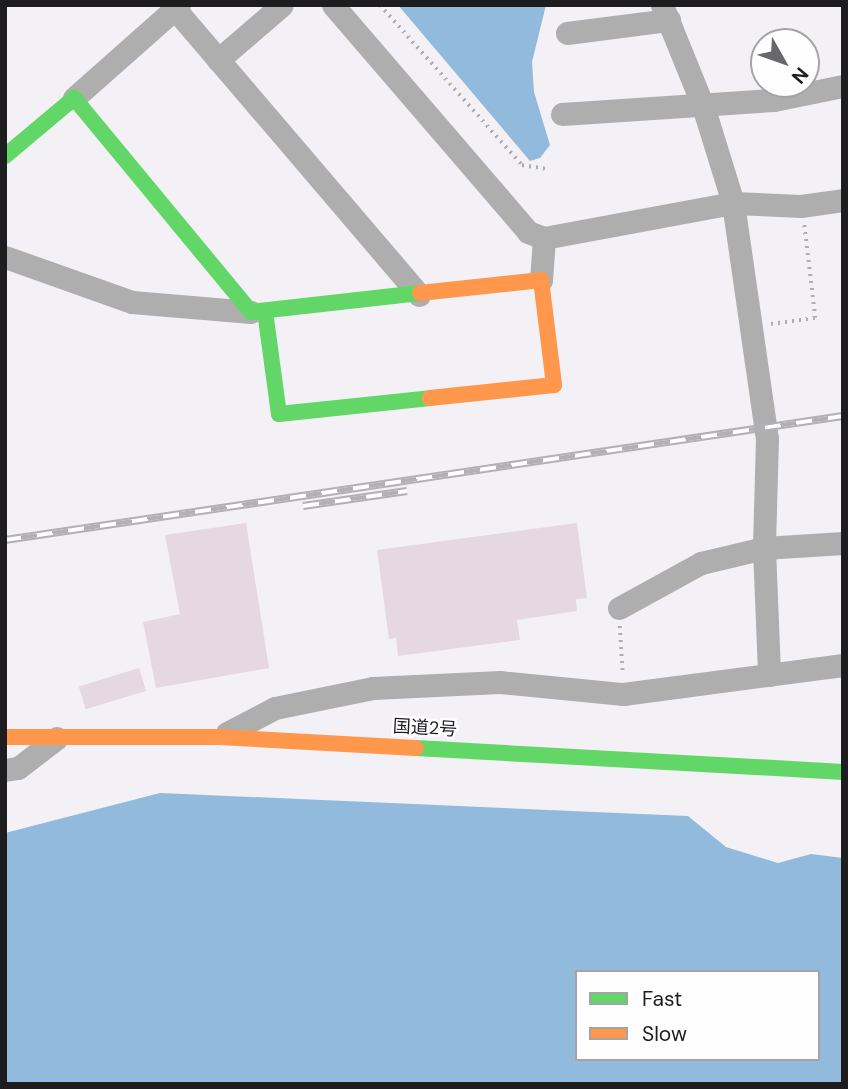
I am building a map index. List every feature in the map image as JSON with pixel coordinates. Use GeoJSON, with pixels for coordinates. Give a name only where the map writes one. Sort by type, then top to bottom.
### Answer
{"type":"FeatureCollection","features":[{"type":"Feature","properties":{"kind":"main road"},"geometry":{"type":"LineString","coordinates":[[5,156],[74,98],[258,311],[279,414],[554,385],[541,280],[258,311]]}},
{"type":"Feature","properties":{"kind":"main road","name":"国道2号"},"geometry":{"type":"LineString","coordinates":[[5,737],[219,737],[843,772]]}},
{"type":"Feature","properties":{"kind":"street"},"geometry":{"type":"LineString","coordinates":[[218,60],[282,5]]}},
{"type":"Feature","properties":{"kind":"street"},"geometry":{"type":"LineString","coordinates":[[333,5],[528,232],[544,238],[733,203],[801,205],[843,200]]}},
{"type":"Feature","properties":{"kind":"street"},"geometry":{"type":"LineString","coordinates":[[74,98],[177,7],[218,60],[419,295]]}},
{"type":"Feature","properties":{"kind":"street"},"geometry":{"type":"LineString","coordinates":[[568,33],[665,13],[703,106],[733,203],[767,438],[764,548],[769,675]]}},
{"type":"Feature","properties":{"kind":"street"},"geometry":{"type":"LineString","coordinates":[[562,114],[774,100],[843,86]]}},
{"type":"Feature","properties":{"kind":"street"},"geometry":{"type":"LineString","coordinates":[[541,280],[544,238]]}},
{"type":"Feature","properties":{"kind":"street"},"geometry":{"type":"LineString","coordinates":[[5,257],[132,302],[258,311]]}},
{"type":"Feature","properties":{"kind":"street"},"geometry":{"type":"LineString","coordinates":[[619,608],[701,563],[764,548],[843,543]]}},
{"type":"Feature","properties":{"kind":"street"},"geometry":{"type":"LineString","coordinates":[[219,737],[275,708],[373,688],[500,682],[624,694],[843,665]]}},
{"type":"Feature","properties":{"kind":"street"},"geometry":{"type":"LineString","coordinates":[[5,770],[18,768],[57,738]]}},
{"type":"Feature","properties":{"kind":"path"},"geometry":{"type":"LineString","coordinates":[[380,5],[522,165],[547,169]]}},
{"type":"Feature","properties":{"kind":"path"},"geometry":{"type":"LineString","coordinates":[[751,326],[816,318],[801,205]]}},
{"type":"Feature","properties":{"kind":"path"},"geometry":{"type":"LineString","coordinates":[[619,608],[624,694]]}},
{"type":"Feature","properties":{"kind":"water"},"geometry":{"type":"Polygon","coordinates":[[[398,5],[546,5],[532,62],[534,92],[550,145],[540,158],[530,161],[398,5]]]}},
{"type":"Feature","properties":{"kind":"water"},"geometry":{"type":"Polygon","coordinates":[[[160,793],[688,816],[726,847],[778,863],[811,854],[843,858],[843,1084],[5,1084],[5,833],[160,793]]]}},
{"type":"Feature","properties":{"kind":"building"},"geometry":{"type":"Polygon","coordinates":[[[246,523],[269,668],[156,688],[143,622],[180,614],[165,535],[246,523]]]}},
{"type":"Feature","properties":{"kind":"building"},"geometry":{"type":"Polygon","coordinates":[[[577,523],[587,598],[576,599],[577,611],[517,620],[520,640],[398,656],[396,638],[389,639],[377,550],[577,523]]]}},
{"type":"Feature","properties":{"kind":"building"},"geometry":{"type":"Polygon","coordinates":[[[139,668],[146,691],[86,709],[79,686],[139,668]]]}},
{"type":"Feature","properties":{"kind":"railway"},"geometry":{"type":"LineString","coordinates":[[5,540],[843,416]]}},
{"type":"Feature","properties":{"kind":"railway"},"geometry":{"type":"LineString","coordinates":[[303,506],[407,491]]}},
{"type":"Feature","properties":{"kind":"traffic: fast"},"geometry":{"type":"LineString","coordinates":[[5,156],[74,98],[251,312],[420,293]]}},
{"type":"Feature","properties":{"kind":"traffic: fast"},"geometry":{"type":"LineString","coordinates":[[265,311],[279,414],[430,398]]}},
{"type":"Feature","properties":{"kind":"traffic: fast"},"geometry":{"type":"LineString","coordinates":[[416,748],[843,772]]}},
{"type":"Feature","properties":{"kind":"traffic: slow"},"geometry":{"type":"LineString","coordinates":[[420,293],[541,280],[554,385],[430,398]]}},
{"type":"Feature","properties":{"kind":"traffic: slow"},"geometry":{"type":"LineString","coordinates":[[5,737],[219,737],[416,748]]}}]}
